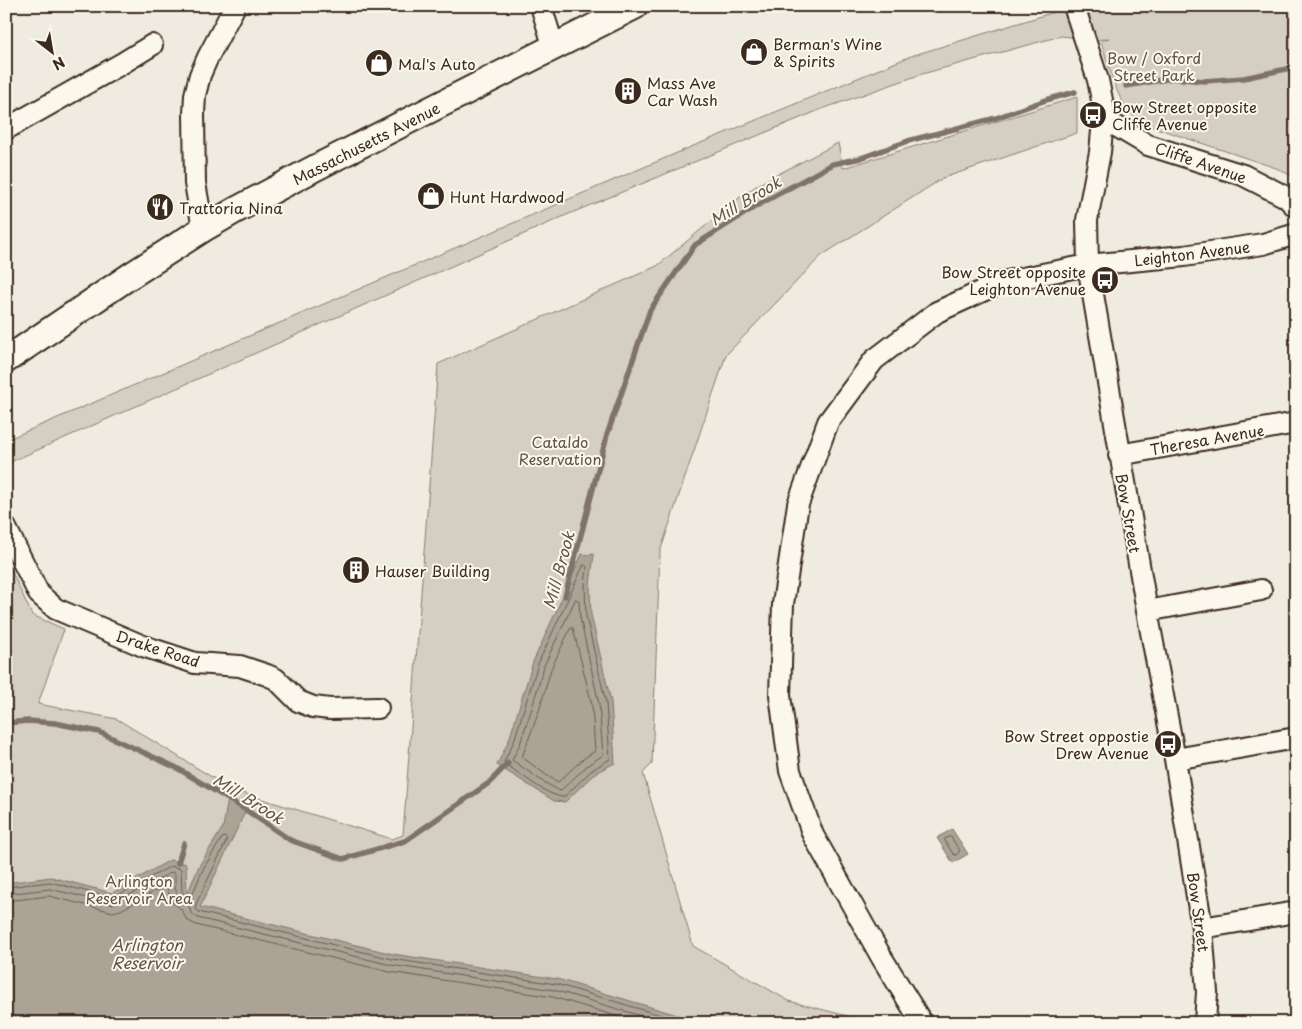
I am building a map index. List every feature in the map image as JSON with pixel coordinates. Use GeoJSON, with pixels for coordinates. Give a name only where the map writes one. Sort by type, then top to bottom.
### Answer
{"type":"FeatureCollection","features":[{"type":"Feature","properties":{"kind":"main road","name":"Massachusetts Avenue"},"geometry":{"type":"LineString","coordinates":[[6,360],[203,229],[294,179],[635,6]]}},
{"type":"Feature","properties":{"kind":"street"},"geometry":{"type":"LineString","coordinates":[[203,229],[194,174],[195,95],[200,75],[235,6]]}},
{"type":"Feature","properties":{"kind":"street"},"geometry":{"type":"LineString","coordinates":[[541,6],[554,48]]}},
{"type":"Feature","properties":{"kind":"street","name":"Bow Street"},"geometry":{"type":"LineString","coordinates":[[1074,6],[1103,99],[1104,119],[1087,220],[1088,265],[1119,455],[1175,759],[1202,928],[1206,992],[1205,1023]]}},
{"type":"Feature","properties":{"kind":"street"},"geometry":{"type":"LineString","coordinates":[[6,129],[152,45]]}},
{"type":"Feature","properties":{"kind":"street","name":"Cliffe Avenue"},"geometry":{"type":"LineString","coordinates":[[1104,119],[1148,145],[1243,175],[1286,197],[1296,207]]}},
{"type":"Feature","properties":{"kind":"street","name":"Leighton Avenue"},"geometry":{"type":"LineString","coordinates":[[922,1023],[882,958],[813,835],[790,771],[780,695],[783,604],[798,504],[828,422],[874,360],[936,312],[1002,282],[1088,265],[1263,244],[1296,234]]}},
{"type":"Feature","properties":{"kind":"street","name":"Theresa Avenue"},"geometry":{"type":"LineString","coordinates":[[1119,455],[1296,423]]}},
{"type":"Feature","properties":{"kind":"street","name":"Drake Road"},"geometry":{"type":"LineString","coordinates":[[6,528],[39,594],[56,609],[143,646],[195,663],[240,666],[267,675],[276,679],[298,701],[312,707],[330,709],[378,708]]}},
{"type":"Feature","properties":{"kind":"street"},"geometry":{"type":"LineString","coordinates":[[1147,611],[1261,590]]}},
{"type":"Feature","properties":{"kind":"street"},"geometry":{"type":"LineString","coordinates":[[1175,759],[1296,738]]}},
{"type":"Feature","properties":{"kind":"street"},"geometry":{"type":"LineString","coordinates":[[1202,928],[1296,912]]}},
{"type":"Feature","properties":{"kind":"green space","name":"Bow / Oxford Street Park"},"geometry":{"type":"Polygon","coordinates":[[[1074,6],[1296,6],[1296,178],[1276,168],[1140,121],[1127,109],[1113,81],[1101,41],[1109,38],[1098,40],[1061,36],[922,74],[822,109],[569,214],[6,464],[6,440],[691,147],[911,56],[1074,6]]]}},
{"type":"Feature","properties":{"kind":"green space"},"geometry":{"type":"Polygon","coordinates":[[[1077,97],[1077,133],[943,178],[821,256],[726,355],[660,552],[652,764],[643,773],[693,946],[789,1001],[875,1023],[824,1023],[801,1018],[803,1023],[6,1023],[6,559],[32,615],[64,629],[38,704],[117,719],[233,790],[392,839],[403,835],[438,364],[657,266],[739,198],[759,184],[838,143],[843,168],[1077,97]]]}},
{"type":"Feature","properties":{"kind":"water"},"geometry":{"type":"Polygon","coordinates":[[[582,554],[594,554],[590,585],[591,615],[611,702],[615,763],[595,773],[565,802],[554,801],[497,765],[509,740],[533,662],[582,554]]]}},
{"type":"Feature","properties":{"kind":"water","name":"Arlington Reservoir"},"geometry":{"type":"Polygon","coordinates":[[[228,799],[246,810],[200,907],[393,954],[557,979],[704,1023],[6,1023],[6,883],[51,877],[112,893],[170,860],[186,864],[187,894],[199,866],[223,827],[228,799]]]}},
{"type":"Feature","properties":{"kind":"water"},"geometry":{"type":"Polygon","coordinates":[[[952,829],[968,854],[953,863],[937,838],[952,829]]]}},
{"type":"Feature","properties":{"kind":"waterway"},"geometry":{"type":"LineString","coordinates":[[1126,86],[1173,78],[1204,81],[1244,78],[1296,67]]}},
{"type":"Feature","properties":{"kind":"waterway","name":"Mill Brook"},"geometry":{"type":"LineString","coordinates":[[565,596],[607,435],[650,310],[695,245],[758,205],[833,164],[861,158],[908,141],[996,118],[1075,92]]}},
{"type":"Feature","properties":{"kind":"waterway","name":"Mill Brook"},"geometry":{"type":"LineString","coordinates":[[6,723],[28,721],[55,723],[99,732],[177,768],[246,810],[290,840],[343,859],[405,841],[489,783],[508,763]]}},
{"type":"Feature","properties":{"kind":"waterway"},"geometry":{"type":"LineString","coordinates":[[178,863],[184,843]]}},
{"type":"Feature","properties":{"kind":"place","name":"Berman's Wine & Spirits"},"geometry":{"type":"Point","coordinates":[754,52]}},
{"type":"Feature","properties":{"kind":"place","name":"Mal's Auto"},"geometry":{"type":"Point","coordinates":[379,63]}},
{"type":"Feature","properties":{"kind":"place","name":"Mass Ave Car Wash"},"geometry":{"type":"Point","coordinates":[628,91]}},
{"type":"Feature","properties":{"kind":"place","name":"Bow Street opposite Cliffe Avenue"},"geometry":{"type":"Point","coordinates":[1093,115]}},
{"type":"Feature","properties":{"kind":"place","name":"Hunt Hardwood"},"geometry":{"type":"Point","coordinates":[431,196]}},
{"type":"Feature","properties":{"kind":"place","name":"Trattoria Nina"},"geometry":{"type":"Point","coordinates":[160,207]}},
{"type":"Feature","properties":{"kind":"place","name":"Bow Street opposite Leighton Avenue"},"geometry":{"type":"Point","coordinates":[1105,280]}},
{"type":"Feature","properties":{"kind":"place","name":"Hauser Building"},"geometry":{"type":"Point","coordinates":[356,570]}},
{"type":"Feature","properties":{"kind":"place","name":"Bow Street oppostie Drew Avenue"},"geometry":{"type":"Point","coordinates":[1168,744]}},
{"type":"Feature","properties":{"kind":"park label","name":"Cataldo Reservation"},"geometry":{"type":"Point","coordinates":[560,450]}},
{"type":"Feature","properties":{"kind":"park label","name":"Arlington Reservoir Area"},"geometry":{"type":"Point","coordinates":[139,888]}}]}
